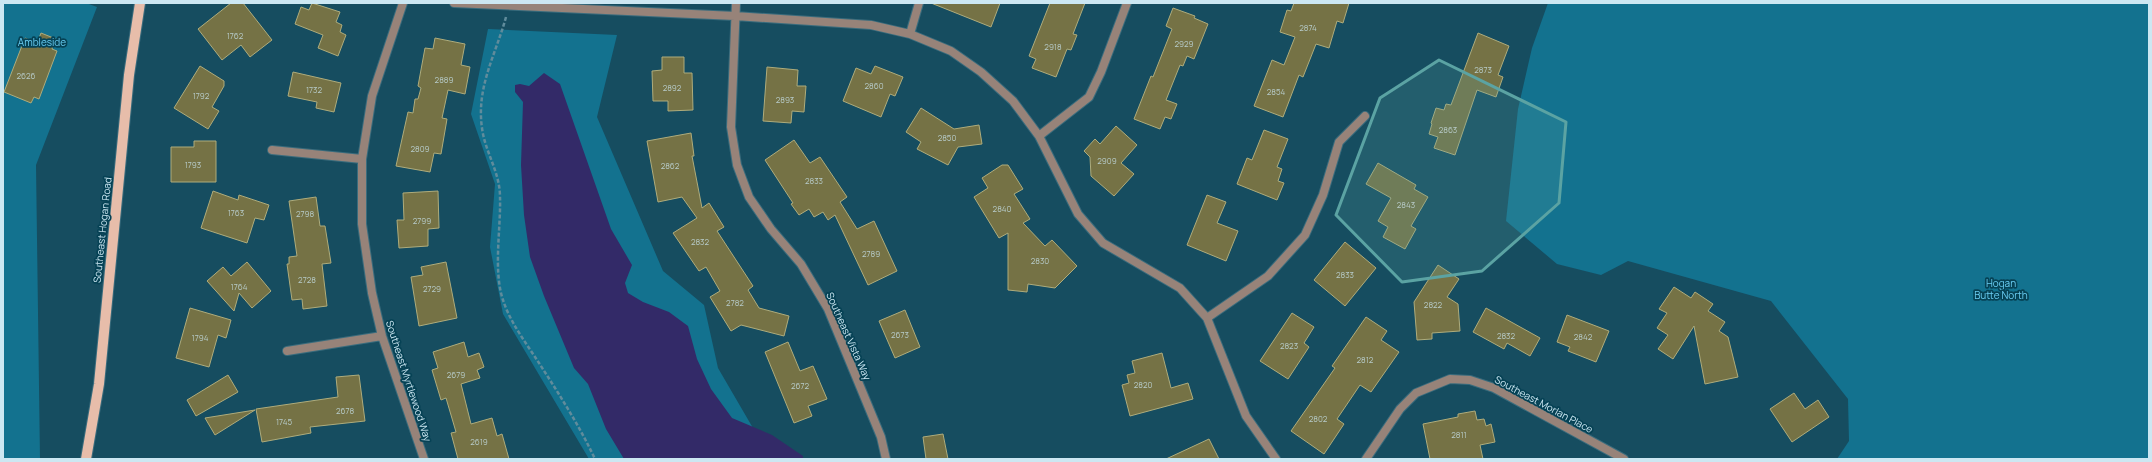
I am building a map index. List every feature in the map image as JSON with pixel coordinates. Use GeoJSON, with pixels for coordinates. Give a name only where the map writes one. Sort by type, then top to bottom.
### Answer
{"type":"FeatureCollection","features":[{"type":"Feature","properties":{"kind":"main road","name":"Southeast Hogan Road"},"geometry":{"type":"LineString","coordinates":[[86,459],[98,384],[129,75],[140,3]]}},
{"type":"Feature","properties":{"kind":"street","name":"Southeast Myrtlewood Way"},"geometry":{"type":"LineString","coordinates":[[403,3],[372,96],[362,159],[362,224],[368,271],[382,336],[424,459]]}},
{"type":"Feature","properties":{"kind":"street"},"geometry":{"type":"LineString","coordinates":[[454,3],[509,7],[735,16],[871,25],[910,34],[951,51],[981,72],[1013,101],[1039,136],[1078,214],[1103,243],[1180,288],[1207,318],[1246,416],[1276,459]]}},
{"type":"Feature","properties":{"kind":"street","name":"Southeast Vista Way"},"geometry":{"type":"LineString","coordinates":[[736,3],[731,127],[738,165],[749,197],[771,229],[801,264],[828,309],[881,437],[886,459]]}},
{"type":"Feature","properties":{"kind":"street"},"geometry":{"type":"LineString","coordinates":[[910,34],[919,3]]}},
{"type":"Feature","properties":{"kind":"street"},"geometry":{"type":"LineString","coordinates":[[1039,136],[1064,118],[1089,96],[1101,72],[1127,3]]}},
{"type":"Feature","properties":{"kind":"street"},"geometry":{"type":"LineString","coordinates":[[1207,318],[1268,276],[1305,235],[1322,195],[1339,142],[1365,116]]}},
{"type":"Feature","properties":{"kind":"street"},"geometry":{"type":"LineString","coordinates":[[272,150],[362,159]]}},
{"type":"Feature","properties":{"kind":"street"},"geometry":{"type":"LineString","coordinates":[[287,352],[382,336]]}},
{"type":"Feature","properties":{"kind":"street","name":"Southeast Morlan Place"},"geometry":{"type":"LineString","coordinates":[[1366,459],[1400,409],[1416,393],[1450,379],[1470,380],[1494,388],[1624,459]]}},
{"type":"Feature","properties":{"kind":"path"},"geometry":{"type":"LineString","coordinates":[[509,7],[502,33],[488,66],[481,99],[482,128],[498,179],[500,197],[498,268],[503,299],[520,333],[583,434],[595,459]]}},
{"type":"Feature","properties":{"kind":"highlighted area"},"geometry":{"type":"Polygon","coordinates":[[[1439,60],[1566,122],[1559,203],[1482,271],[1402,282],[1336,215],[1380,98],[1439,60]]]}},
{"type":"Feature","properties":{"kind":"green space","name":"Ambleside"},"geometry":{"type":"Polygon","coordinates":[[[3,3],[86,3],[97,7],[36,165],[40,459],[3,459],[3,3]]]}},
{"type":"Feature","properties":{"kind":"green space","name":"Hogan Butte North"},"geometry":{"type":"Polygon","coordinates":[[[1548,3],[2149,3],[2149,459],[1837,459],[1849,441],[1848,399],[1771,301],[1628,261],[1601,275],[1557,264],[1506,221],[1518,109],[1532,48],[1548,3]]]}},
{"type":"Feature","properties":{"kind":"green space"},"geometry":{"type":"Polygon","coordinates":[[[488,29],[617,35],[597,117],[663,271],[704,305],[718,368],[768,454],[769,459],[589,459],[503,314],[490,247],[495,184],[471,114],[488,29]]]}},
{"type":"Feature","properties":{"kind":"shaded area"},"geometry":{"type":"Polygon","coordinates":[[[544,73],[560,84],[611,229],[632,265],[625,283],[628,293],[643,302],[669,312],[688,326],[697,359],[711,389],[732,418],[772,435],[803,456],[803,459],[624,459],[606,429],[588,384],[574,368],[544,296],[530,257],[524,215],[521,165],[523,102],[515,92],[515,85],[520,84],[529,86],[544,73]]]}},
{"type":"Feature","properties":{"kind":"building"},"geometry":{"type":"Polygon","coordinates":[[[231,3],[243,3],[272,40],[250,57],[241,45],[222,60],[198,29],[231,3]]]}},
{"type":"Feature","properties":{"kind":"building"},"geometry":{"type":"Polygon","coordinates":[[[312,3],[340,12],[336,22],[342,25],[340,32],[346,35],[338,56],[318,48],[323,35],[295,24],[301,7],[309,10],[312,3]]]}},
{"type":"Feature","properties":{"kind":"building"},"geometry":{"type":"Polygon","coordinates":[[[931,3],[1000,3],[991,27],[931,3]]]}},
{"type":"Feature","properties":{"kind":"building"},"geometry":{"type":"Polygon","coordinates":[[[1050,3],[1085,3],[1073,34],[1077,35],[1071,50],[1067,49],[1056,77],[1032,68],[1036,59],[1029,56],[1050,3]]]}},
{"type":"Feature","properties":{"kind":"building"},"geometry":{"type":"Polygon","coordinates":[[[1294,3],[1349,3],[1343,23],[1337,21],[1329,48],[1316,44],[1303,77],[1299,75],[1283,117],[1254,106],[1272,60],[1284,65],[1295,37],[1280,32],[1287,10],[1291,11],[1294,3]]]}},
{"type":"Feature","properties":{"kind":"building"},"geometry":{"type":"Polygon","coordinates":[[[1173,8],[1195,16],[1194,18],[1208,24],[1194,59],[1187,56],[1183,66],[1180,65],[1166,100],[1177,104],[1171,119],[1165,117],[1160,129],[1134,119],[1172,29],[1166,26],[1173,8]]]}},
{"type":"Feature","properties":{"kind":"building"},"geometry":{"type":"Polygon","coordinates":[[[41,33],[56,39],[52,49],[57,51],[39,99],[34,97],[31,103],[4,92],[25,38],[37,43],[41,33]]]}},
{"type":"Feature","properties":{"kind":"building"},"geometry":{"type":"Polygon","coordinates":[[[1478,33],[1509,46],[1498,75],[1503,77],[1496,97],[1477,90],[1455,155],[1434,148],[1438,137],[1429,134],[1431,123],[1436,108],[1444,110],[1446,104],[1451,105],[1478,33]]]}},
{"type":"Feature","properties":{"kind":"building"},"geometry":{"type":"Polygon","coordinates":[[[435,38],[465,44],[461,65],[470,67],[465,94],[448,90],[442,118],[447,119],[441,154],[434,153],[430,172],[396,166],[408,112],[413,113],[415,99],[418,99],[421,88],[418,86],[425,48],[433,49],[435,38]]]}},
{"type":"Feature","properties":{"kind":"building"},"geometry":{"type":"Polygon","coordinates":[[[662,57],[684,57],[684,73],[692,73],[693,110],[668,111],[668,101],[653,101],[652,71],[662,70],[662,57]]]}},
{"type":"Feature","properties":{"kind":"building"},"geometry":{"type":"Polygon","coordinates":[[[200,66],[224,81],[224,86],[212,107],[219,111],[208,129],[174,108],[200,66]]]}},
{"type":"Feature","properties":{"kind":"building"},"geometry":{"type":"Polygon","coordinates":[[[875,66],[903,77],[895,96],[890,94],[881,117],[843,101],[856,68],[871,74],[875,66]]]}},
{"type":"Feature","properties":{"kind":"building"},"geometry":{"type":"Polygon","coordinates":[[[767,67],[798,70],[797,86],[806,86],[804,112],[792,111],[791,123],[763,121],[767,67]]]}},
{"type":"Feature","properties":{"kind":"building"},"geometry":{"type":"Polygon","coordinates":[[[293,72],[341,83],[334,112],[316,108],[317,102],[288,96],[293,72]]]}},
{"type":"Feature","properties":{"kind":"building"},"geometry":{"type":"Polygon","coordinates":[[[921,108],[954,129],[979,125],[982,144],[958,147],[948,165],[917,149],[921,142],[906,132],[921,108]]]}},
{"type":"Feature","properties":{"kind":"building"},"geometry":{"type":"Polygon","coordinates":[[[1116,126],[1137,145],[1121,163],[1134,174],[1114,196],[1091,176],[1090,157],[1084,151],[1095,139],[1100,144],[1116,126]]]}},
{"type":"Feature","properties":{"kind":"building"},"geometry":{"type":"Polygon","coordinates":[[[1264,130],[1288,139],[1277,167],[1282,169],[1278,181],[1284,183],[1277,200],[1237,184],[1247,158],[1252,160],[1264,130]]]}},
{"type":"Feature","properties":{"kind":"building"},"geometry":{"type":"Polygon","coordinates":[[[691,133],[694,156],[692,156],[702,208],[709,203],[724,227],[717,231],[753,286],[748,290],[759,308],[789,316],[784,336],[741,325],[731,331],[710,297],[720,291],[706,267],[699,271],[673,233],[697,218],[682,197],[658,202],[647,141],[691,133]]]}},
{"type":"Feature","properties":{"kind":"building"},"geometry":{"type":"Polygon","coordinates":[[[794,140],[810,163],[820,157],[847,197],[840,202],[857,229],[874,221],[897,271],[868,285],[835,215],[828,220],[823,212],[814,217],[809,209],[799,215],[791,204],[793,203],[765,160],[794,140]]]}},
{"type":"Feature","properties":{"kind":"building"},"geometry":{"type":"Polygon","coordinates":[[[194,141],[216,141],[216,182],[171,182],[171,147],[194,147],[194,141]]]}},
{"type":"Feature","properties":{"kind":"building"},"geometry":{"type":"Polygon","coordinates":[[[1378,163],[1416,185],[1414,189],[1428,197],[1411,226],[1416,229],[1405,249],[1383,237],[1388,227],[1378,221],[1391,198],[1366,184],[1378,163]]]}},
{"type":"Feature","properties":{"kind":"building"},"geometry":{"type":"Polygon","coordinates":[[[1002,165],[1008,165],[1023,189],[1014,194],[1030,219],[1023,223],[1045,246],[1052,240],[1077,266],[1055,288],[1028,284],[1027,292],[1008,290],[1008,233],[999,238],[974,197],[988,188],[982,178],[1002,165]]]}},
{"type":"Feature","properties":{"kind":"building"},"geometry":{"type":"Polygon","coordinates":[[[213,191],[238,200],[239,195],[269,205],[264,220],[255,218],[247,243],[201,228],[213,191]]]}},
{"type":"Feature","properties":{"kind":"building"},"geometry":{"type":"Polygon","coordinates":[[[438,191],[439,228],[428,229],[428,246],[399,248],[397,220],[404,220],[403,193],[438,191]]]}},
{"type":"Feature","properties":{"kind":"building"},"geometry":{"type":"Polygon","coordinates":[[[1207,195],[1226,202],[1217,223],[1238,231],[1226,261],[1187,245],[1207,195]]]}},
{"type":"Feature","properties":{"kind":"building"},"geometry":{"type":"Polygon","coordinates":[[[316,197],[320,226],[325,226],[331,263],[322,264],[327,306],[303,309],[302,299],[292,300],[287,264],[289,264],[289,257],[297,256],[289,201],[316,197]]]}},
{"type":"Feature","properties":{"kind":"building"},"geometry":{"type":"Polygon","coordinates":[[[1345,242],[1376,268],[1345,306],[1314,280],[1345,242]]]}},
{"type":"Feature","properties":{"kind":"building"},"geometry":{"type":"Polygon","coordinates":[[[247,262],[271,291],[252,308],[239,293],[234,311],[207,281],[223,267],[231,276],[247,262]]]}},
{"type":"Feature","properties":{"kind":"building"},"geometry":{"type":"Polygon","coordinates":[[[446,262],[457,318],[419,326],[411,277],[423,275],[421,267],[446,262]]]}},
{"type":"Feature","properties":{"kind":"building"},"geometry":{"type":"Polygon","coordinates":[[[1438,265],[1459,279],[1447,297],[1458,304],[1460,331],[1432,333],[1432,339],[1417,340],[1414,302],[1438,265]]]}},
{"type":"Feature","properties":{"kind":"building"},"geometry":{"type":"Polygon","coordinates":[[[1674,287],[1691,298],[1695,292],[1713,304],[1708,311],[1725,322],[1719,331],[1728,337],[1738,377],[1705,384],[1694,326],[1673,359],[1658,349],[1668,335],[1657,328],[1667,313],[1659,309],[1674,287]]]}},
{"type":"Feature","properties":{"kind":"building"},"geometry":{"type":"Polygon","coordinates":[[[190,308],[231,320],[226,338],[218,335],[209,367],[176,358],[190,308]]]}},
{"type":"Feature","properties":{"kind":"building"},"geometry":{"type":"Polygon","coordinates":[[[1486,308],[1540,338],[1530,356],[1507,343],[1504,349],[1473,332],[1486,308]]]}},
{"type":"Feature","properties":{"kind":"building"},"geometry":{"type":"Polygon","coordinates":[[[905,310],[920,347],[895,358],[879,321],[905,310]]]}},
{"type":"Feature","properties":{"kind":"building"},"geometry":{"type":"Polygon","coordinates":[[[1292,313],[1314,327],[1304,343],[1309,347],[1288,379],[1260,361],[1292,313]]]}},
{"type":"Feature","properties":{"kind":"building"},"geometry":{"type":"Polygon","coordinates":[[[1567,315],[1609,331],[1596,362],[1568,351],[1570,347],[1557,342],[1567,315]]]}},
{"type":"Feature","properties":{"kind":"building"},"geometry":{"type":"Polygon","coordinates":[[[1366,317],[1387,331],[1381,340],[1399,352],[1371,392],[1360,385],[1337,419],[1344,424],[1324,454],[1291,431],[1335,368],[1332,366],[1366,317]]]}},
{"type":"Feature","properties":{"kind":"building"},"geometry":{"type":"Polygon","coordinates":[[[464,342],[468,357],[479,353],[484,367],[477,370],[480,378],[461,384],[471,424],[492,418],[497,436],[502,434],[509,459],[458,459],[451,433],[456,432],[446,398],[441,400],[432,370],[438,368],[433,352],[464,342]]]}},
{"type":"Feature","properties":{"kind":"building"},"geometry":{"type":"Polygon","coordinates":[[[788,342],[800,371],[813,366],[827,399],[808,406],[812,416],[794,423],[765,352],[788,342]]]}},
{"type":"Feature","properties":{"kind":"building"},"geometry":{"type":"Polygon","coordinates":[[[1162,353],[1171,388],[1188,383],[1193,399],[1130,416],[1122,385],[1129,383],[1127,375],[1135,373],[1132,361],[1162,353]]]}},
{"type":"Feature","properties":{"kind":"building"},"geometry":{"type":"Polygon","coordinates":[[[228,375],[238,392],[196,416],[187,400],[228,375]]]}},
{"type":"Feature","properties":{"kind":"building"},"geometry":{"type":"Polygon","coordinates":[[[359,375],[365,421],[310,427],[311,433],[262,442],[256,409],[338,397],[336,377],[359,375]]]}},
{"type":"Feature","properties":{"kind":"building"},"geometry":{"type":"Polygon","coordinates":[[[1794,393],[1805,409],[1818,400],[1829,417],[1792,442],[1770,409],[1794,393]]]}},
{"type":"Feature","properties":{"kind":"building"},"geometry":{"type":"Polygon","coordinates":[[[255,410],[215,435],[205,418],[255,410]]]}},
{"type":"Feature","properties":{"kind":"building"},"geometry":{"type":"Polygon","coordinates":[[[1475,411],[1477,420],[1484,419],[1486,426],[1491,424],[1495,442],[1480,445],[1483,459],[1430,459],[1423,424],[1458,417],[1458,414],[1475,411]]]}},
{"type":"Feature","properties":{"kind":"building"},"geometry":{"type":"Polygon","coordinates":[[[943,434],[948,459],[926,459],[923,437],[943,434]]]}},
{"type":"Feature","properties":{"kind":"building"},"geometry":{"type":"Polygon","coordinates":[[[1209,439],[1219,459],[1166,459],[1209,439]]]}}]}
